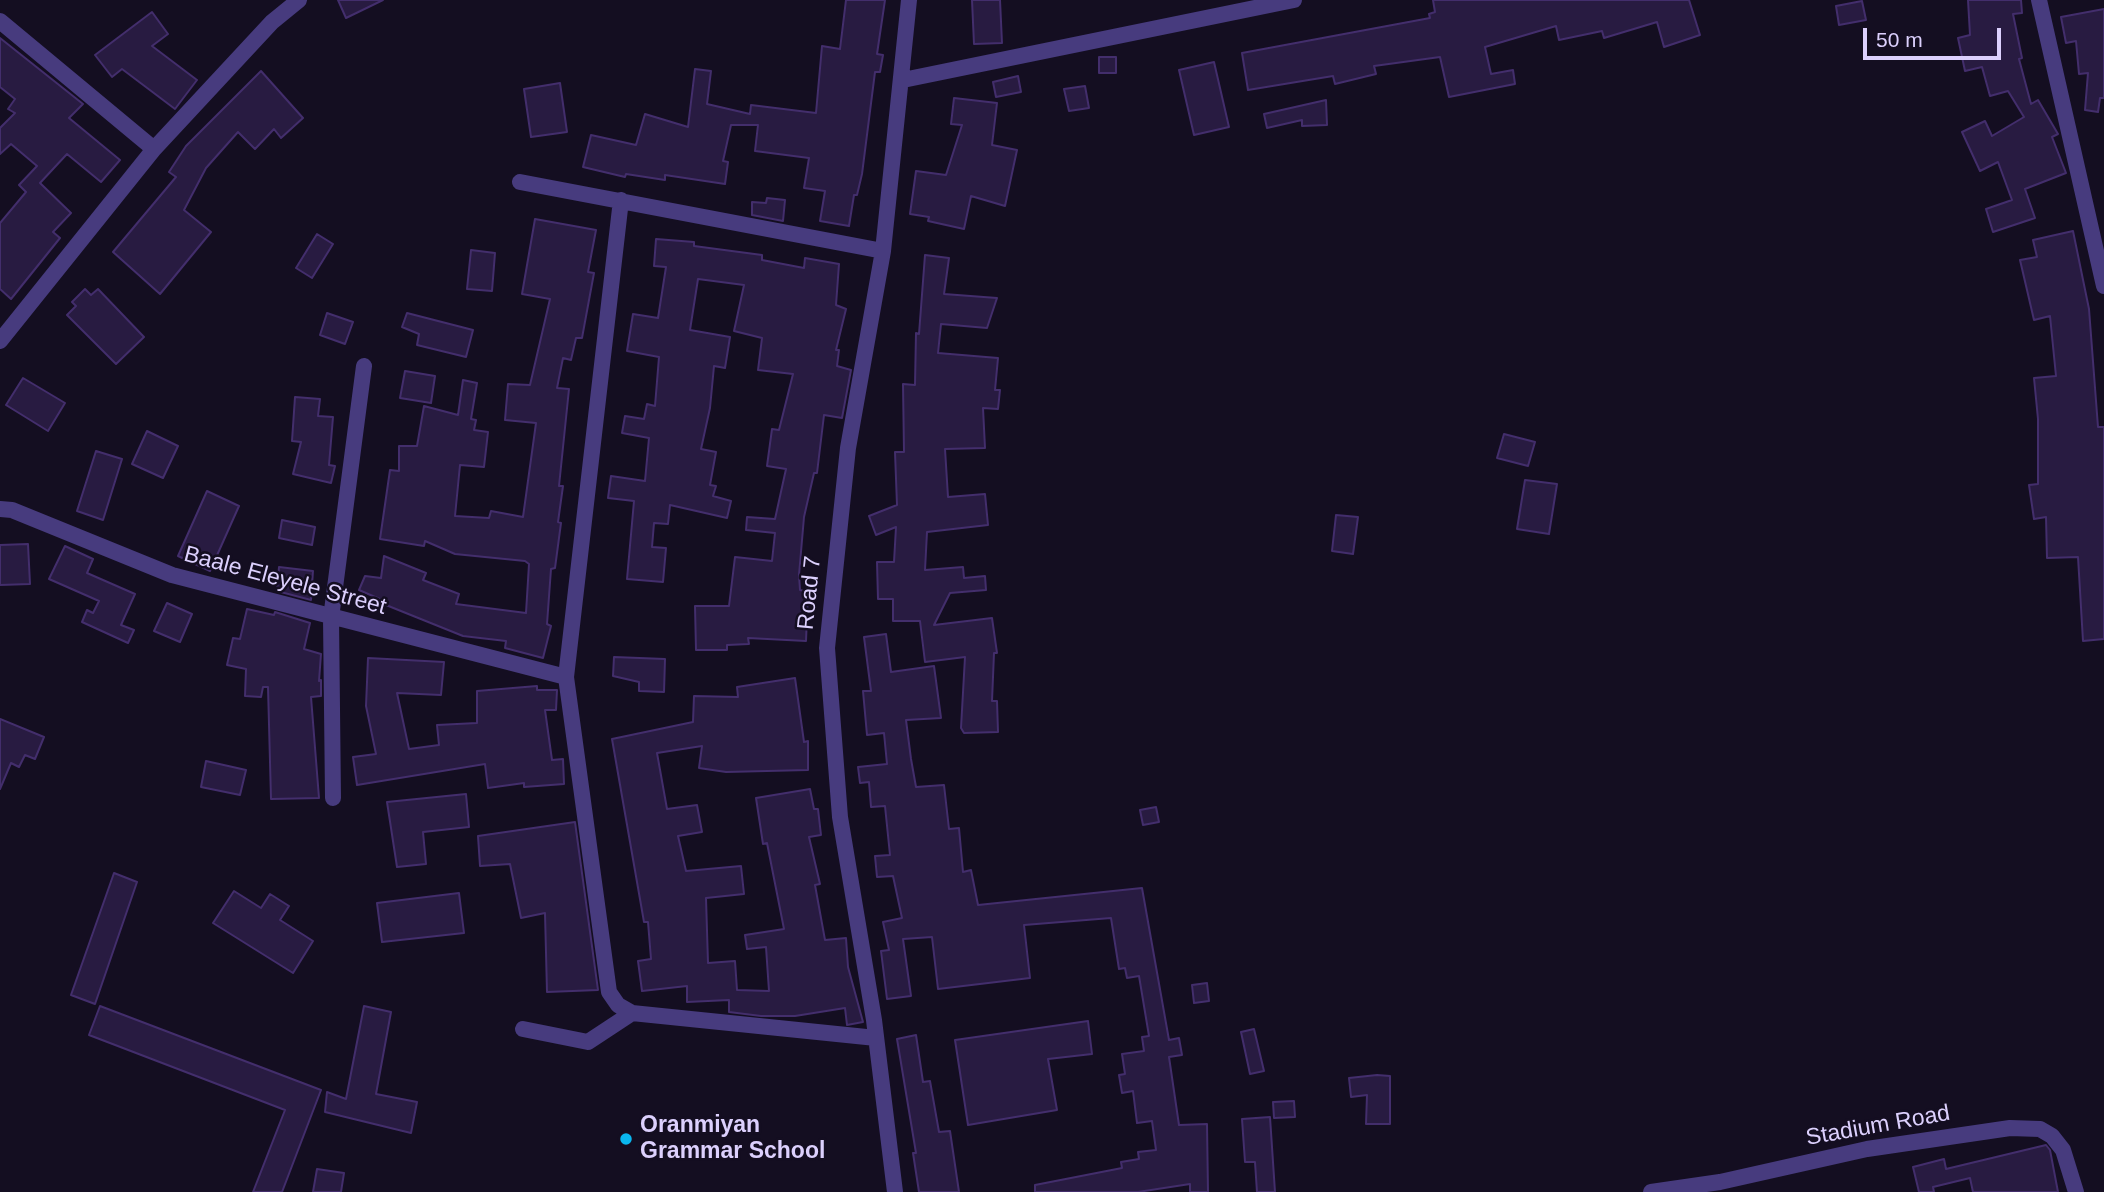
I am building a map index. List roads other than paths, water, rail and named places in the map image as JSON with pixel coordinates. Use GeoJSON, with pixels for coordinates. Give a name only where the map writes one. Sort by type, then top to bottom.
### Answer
{"type":"FeatureCollection","features":[{"type":"Feature","properties":{"kind":"street"},"geometry":{"type":"LineString","coordinates":[[0,341],[154,149],[272,22],[299,0]]}},
{"type":"Feature","properties":{"kind":"street","name":"Road 7"},"geometry":{"type":"LineString","coordinates":[[895,1192],[876,1038],[839,817],[827,648],[848,448],[883,251],[903,80],[909,0]]}},
{"type":"Feature","properties":{"kind":"street"},"geometry":{"type":"LineString","coordinates":[[903,80],[1293,0]]}},
{"type":"Feature","properties":{"kind":"street"},"geometry":{"type":"LineString","coordinates":[[2039,0],[2104,286]]}},
{"type":"Feature","properties":{"kind":"street"},"geometry":{"type":"LineString","coordinates":[[0,21],[154,149]]}},
{"type":"Feature","properties":{"kind":"street"},"geometry":{"type":"LineString","coordinates":[[520,183],[883,251]]}},
{"type":"Feature","properties":{"kind":"street"},"geometry":{"type":"LineString","coordinates":[[621,200],[566,677],[609,992],[618,1005],[632,1013],[876,1038]]}},
{"type":"Feature","properties":{"kind":"street"},"geometry":{"type":"LineString","coordinates":[[333,798],[331,618],[364,366]]}},
{"type":"Feature","properties":{"kind":"street","name":"Baale Eleyele Street"},"geometry":{"type":"LineString","coordinates":[[0,509],[12,510],[172,575],[566,677]]}},
{"type":"Feature","properties":{"kind":"street"},"geometry":{"type":"LineString","coordinates":[[523,1029],[588,1042],[632,1013]]}},
{"type":"Feature","properties":{"kind":"street","name":"Stadium Road"},"geometry":{"type":"LineString","coordinates":[[1651,1192],[1720,1182],[1867,1149],[2010,1128],[2040,1129],[2052,1136],[2063,1150],[2076,1192]]}},
{"type":"Feature","properties":{"kind":"place","name":"Oranmiyan Grammar School"},"geometry":{"type":"Point","coordinates":[626,1139]}}]}
